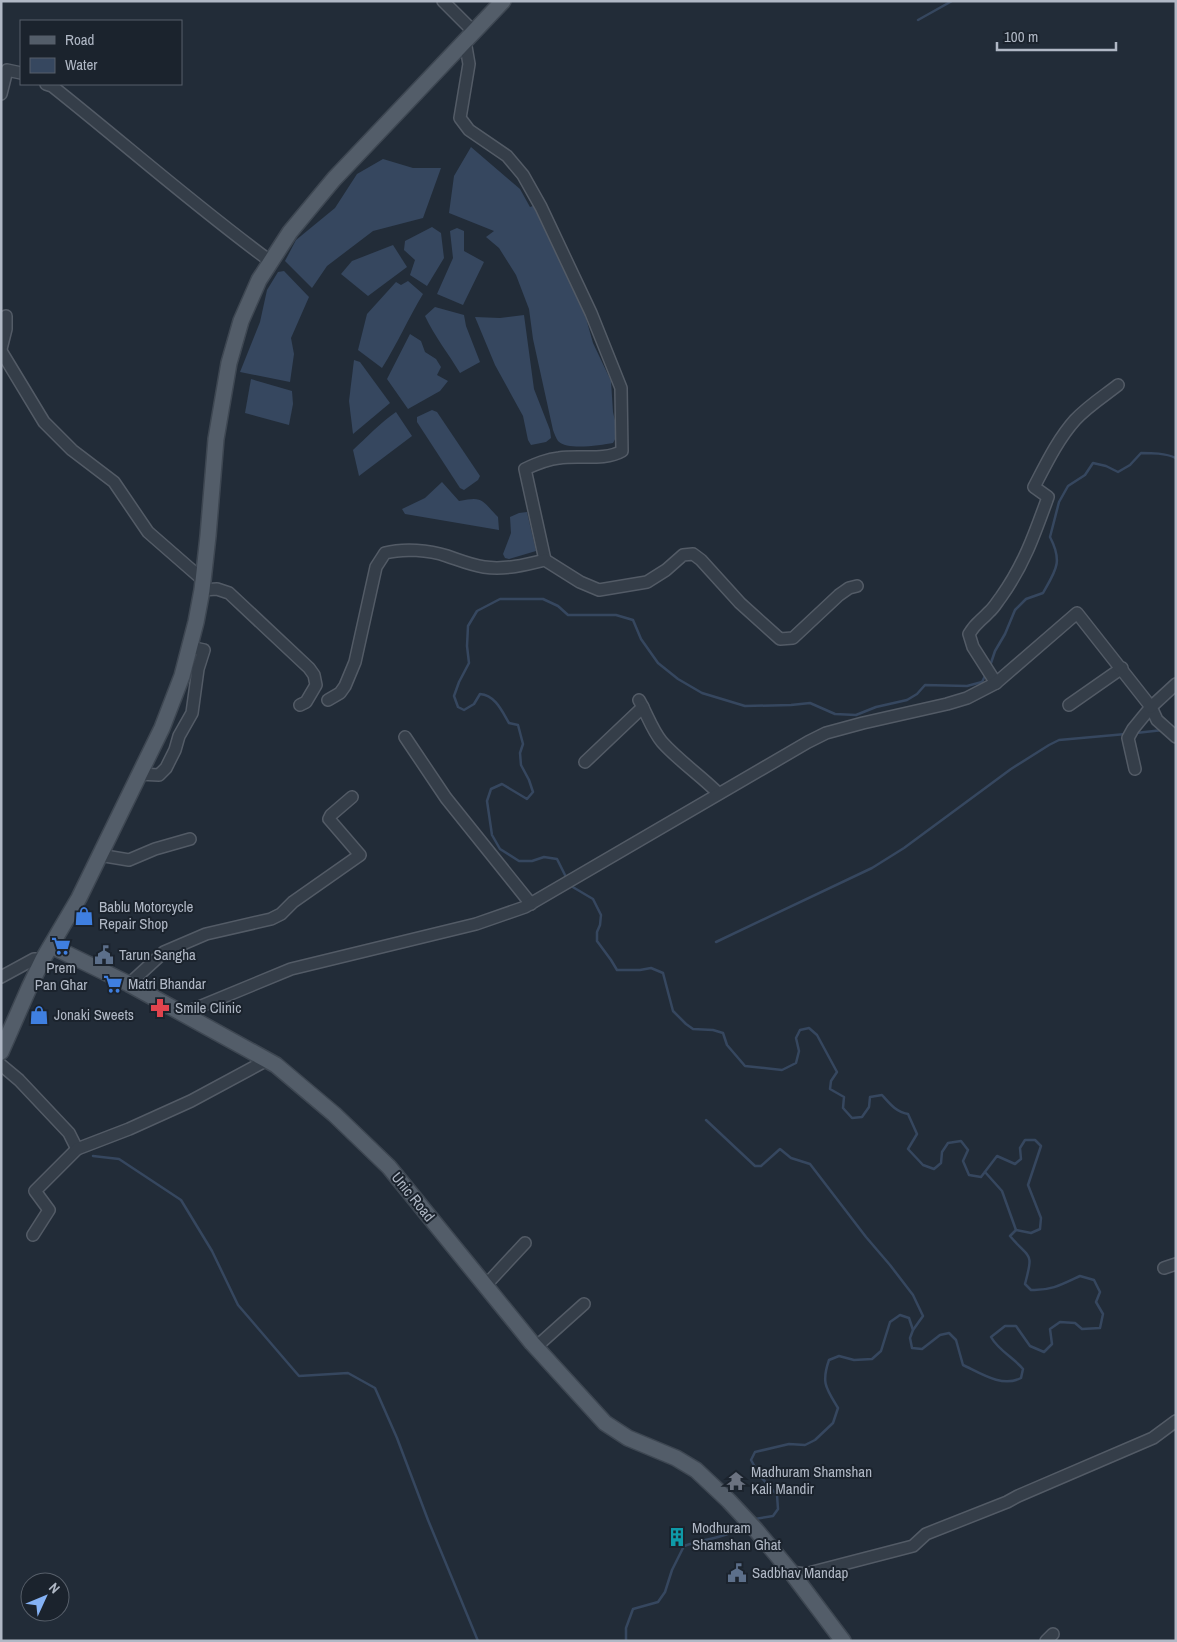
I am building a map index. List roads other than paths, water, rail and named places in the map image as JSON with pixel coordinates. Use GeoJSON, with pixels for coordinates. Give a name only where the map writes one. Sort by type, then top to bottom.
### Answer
{"type":"FeatureCollection","features":[{"type":"Feature","properties":{"kind":"main road"},"geometry":{"type":"LineString","coordinates":[[1,1052],[29,988],[78,898],[162,728],[182,676],[203,585],[216,439],[229,363],[241,321],[259,280],[290,232],[334,179],[503,1]]}},
{"type":"Feature","properties":{"kind":"main road","name":"Unic Road"},"geometry":{"type":"LineString","coordinates":[[47,953],[129,984],[276,1065],[334,1114],[389,1167],[536,1347],[605,1423],[628,1438],[676,1458],[696,1470],[729,1501],[791,1572]]}},
{"type":"Feature","properties":{"kind":"main road"},"geometry":{"type":"LineString","coordinates":[[791,1572],[842,1641]]}},
{"type":"Feature","properties":{"kind":"street"},"geometry":{"type":"LineString","coordinates":[[442,1],[469,36],[469,64],[460,118],[469,130],[507,156],[523,175],[541,207],[592,313],[621,388],[622,451],[618,454],[600,456],[558,458],[543,461],[525,469],[545,560],[580,582],[599,590],[647,582],[666,570],[683,555],[692,554],[701,560],[740,603],[780,639],[792,638],[839,595],[848,588],[857,586]]}},
{"type":"Feature","properties":{"kind":"street"},"geometry":{"type":"LineString","coordinates":[[1,94],[8,70],[20,72]]}},
{"type":"Feature","properties":{"kind":"street"},"geometry":{"type":"LineString","coordinates":[[49,85],[270,262]]}},
{"type":"Feature","properties":{"kind":"street"},"geometry":{"type":"LineString","coordinates":[[6,316],[6,329],[1,350],[44,422],[72,450],[114,482],[148,532],[203,585],[229,593],[309,668],[314,674],[316,685],[306,702],[300,705]]}},
{"type":"Feature","properties":{"kind":"street"},"geometry":{"type":"LineString","coordinates":[[995,680],[972,647],[969,634],[974,624],[989,612],[1000,598],[1015,577],[1028,552],[1048,497],[1034,487],[1063,435],[1075,420],[1118,385]]}},
{"type":"Feature","properties":{"kind":"street"},"geometry":{"type":"LineString","coordinates":[[328,700],[340,693],[345,686],[355,662],[376,567],[386,553],[394,551],[430,553],[482,567],[498,568],[545,560]]}},
{"type":"Feature","properties":{"kind":"street"},"geometry":{"type":"LineString","coordinates":[[182,1014],[292,969],[476,924],[525,907],[718,793],[826,733],[967,698],[995,680],[1077,613],[1122,668],[1151,708],[1157,720],[1170,732]]}},
{"type":"Feature","properties":{"kind":"street"},"geometry":{"type":"LineString","coordinates":[[138,774],[159,776],[166,768],[175,750],[179,736],[192,713],[198,669],[204,650],[190,647]]}},
{"type":"Feature","properties":{"kind":"street"},"geometry":{"type":"LineString","coordinates":[[1069,705],[1122,668]]}},
{"type":"Feature","properties":{"kind":"street"},"geometry":{"type":"LineString","coordinates":[[1135,769],[1131,733],[1151,708],[1176,684]]}},
{"type":"Feature","properties":{"kind":"street"},"geometry":{"type":"LineString","coordinates":[[585,762],[641,703],[661,740],[684,765],[718,793]]}},
{"type":"Feature","properties":{"kind":"street"},"geometry":{"type":"LineString","coordinates":[[405,737],[446,798],[531,904]]}},
{"type":"Feature","properties":{"kind":"street"},"geometry":{"type":"LineString","coordinates":[[129,984],[164,952],[206,934],[271,919],[280,914],[293,902],[360,855],[329,819],[331,815],[352,797]]}},
{"type":"Feature","properties":{"kind":"street"},"geometry":{"type":"LineString","coordinates":[[99,855],[129,860],[155,849],[190,840]]}},
{"type":"Feature","properties":{"kind":"street"},"geometry":{"type":"LineString","coordinates":[[1,977],[47,953]]}},
{"type":"Feature","properties":{"kind":"street"},"geometry":{"type":"LineString","coordinates":[[33,1235],[49,1210],[35,1191],[77,1149],[129,1129],[191,1101],[267,1060]]}},
{"type":"Feature","properties":{"kind":"street"},"geometry":{"type":"LineString","coordinates":[[1,1065],[19,1080],[69,1133],[77,1149]]}},
{"type":"Feature","properties":{"kind":"street"},"geometry":{"type":"LineString","coordinates":[[485,1286],[525,1243]]}},
{"type":"Feature","properties":{"kind":"street"},"geometry":{"type":"LineString","coordinates":[[1164,1268],[1176,1264]]}},
{"type":"Feature","properties":{"kind":"street"},"geometry":{"type":"LineString","coordinates":[[536,1347],[584,1304]]}},
{"type":"Feature","properties":{"kind":"street"},"geometry":{"type":"LineString","coordinates":[[791,1572],[805,1574],[913,1546],[926,1534],[1007,1502],[1153,1438],[1176,1421]]}},
{"type":"Feature","properties":{"kind":"water"},"geometry":{"type":"Polygon","coordinates":[[[471,147],[520,189],[530,207],[536,205],[558,257],[582,304],[593,343],[611,381],[613,412],[618,434],[613,443],[576,447],[563,444],[556,437],[533,339],[529,309],[516,275],[499,248],[486,237],[494,231],[449,213],[454,176],[471,147]]]}},
{"type":"Feature","properties":{"kind":"water"},"geometry":{"type":"Polygon","coordinates":[[[383,159],[413,168],[441,168],[423,218],[373,231],[327,266],[312,288],[285,261],[296,240],[335,208],[357,174],[383,159]]]}},
{"type":"Feature","properties":{"kind":"water"},"geometry":{"type":"Polygon","coordinates":[[[432,227],[441,233],[444,258],[427,286],[410,275],[415,260],[404,250],[405,241],[432,227]]]}},
{"type":"Feature","properties":{"kind":"water"},"geometry":{"type":"Polygon","coordinates":[[[457,228],[464,231],[464,251],[484,262],[463,305],[437,294],[453,258],[450,231],[457,228]]]}},
{"type":"Feature","properties":{"kind":"water"},"geometry":{"type":"Polygon","coordinates":[[[393,245],[407,267],[368,296],[341,274],[352,261],[393,245]]]}},
{"type":"Feature","properties":{"kind":"water"},"geometry":{"type":"Polygon","coordinates":[[[284,271],[309,297],[291,338],[294,354],[290,382],[240,372],[260,322],[267,290],[278,272],[284,271]]]}},
{"type":"Feature","properties":{"kind":"water"},"geometry":{"type":"Polygon","coordinates":[[[408,281],[423,294],[382,368],[358,350],[367,314],[396,282],[401,285],[408,281]]]}},
{"type":"Feature","properties":{"kind":"water"},"geometry":{"type":"Polygon","coordinates":[[[435,307],[464,315],[466,326],[480,362],[460,373],[425,316],[435,307]]]}},
{"type":"Feature","properties":{"kind":"water"},"geometry":{"type":"Polygon","coordinates":[[[524,315],[534,389],[550,430],[551,438],[546,442],[531,445],[528,440],[523,416],[495,365],[475,317],[500,318],[524,315]]]}},
{"type":"Feature","properties":{"kind":"water"},"geometry":{"type":"Polygon","coordinates":[[[410,334],[421,341],[425,352],[436,359],[441,367],[437,375],[448,381],[440,391],[408,409],[387,379],[410,334]]]}},
{"type":"Feature","properties":{"kind":"water"},"geometry":{"type":"Polygon","coordinates":[[[354,360],[360,362],[390,403],[353,434],[349,401],[354,360]]]}},
{"type":"Feature","properties":{"kind":"water"},"geometry":{"type":"Polygon","coordinates":[[[251,379],[292,391],[293,404],[289,425],[245,413],[251,379]]]}},
{"type":"Feature","properties":{"kind":"water"},"geometry":{"type":"Polygon","coordinates":[[[432,410],[437,412],[480,476],[478,480],[464,490],[460,488],[417,422],[417,417],[432,410]]]}},
{"type":"Feature","properties":{"kind":"water"},"geometry":{"type":"Polygon","coordinates":[[[396,412],[412,436],[359,476],[353,450],[379,425],[396,412]]]}},
{"type":"Feature","properties":{"kind":"water"},"geometry":{"type":"Polygon","coordinates":[[[442,482],[459,501],[478,499],[485,503],[498,517],[499,530],[405,514],[402,509],[425,498],[442,482]]]}},
{"type":"Feature","properties":{"kind":"water"},"geometry":{"type":"Polygon","coordinates":[[[527,512],[536,551],[509,559],[505,558],[503,554],[511,533],[510,517],[527,512]]]}},
{"type":"Feature","properties":{"kind":"waterway"},"geometry":{"type":"LineString","coordinates":[[918,20],[952,1]]}},
{"type":"Feature","properties":{"kind":"waterway"},"geometry":{"type":"LineString","coordinates":[[990,666],[995,651],[1005,634],[1015,610],[1026,599],[1043,593],[1054,572],[1057,560],[1050,537],[1059,502],[1068,486],[1085,475],[1093,463],[1106,466],[1118,472],[1130,465],[1141,453],[1163,454],[1176,458]]}},
{"type":"Feature","properties":{"kind":"waterway"},"geometry":{"type":"LineString","coordinates":[[567,879],[557,859],[544,857],[532,861],[519,861],[500,849],[492,835],[487,801],[491,789],[502,784],[527,799],[533,792],[521,765],[520,753],[523,744],[518,725],[509,723],[498,704],[490,697],[480,694],[474,704],[464,710],[458,707],[454,696],[469,663],[467,646],[468,626],[477,611],[500,599],[543,599],[558,606],[568,615],[616,615],[633,620],[641,639],[658,663],[678,679],[702,693],[745,706],[810,703],[835,714],[856,715],[876,707],[907,700],[917,694],[925,685],[967,686],[982,682],[986,674]]}},
{"type":"Feature","properties":{"kind":"waterway"},"geometry":{"type":"LineString","coordinates":[[1136,733],[1163,730]]}},
{"type":"Feature","properties":{"kind":"waterway"},"geometry":{"type":"LineString","coordinates":[[716,942],[872,868],[904,848],[1011,769],[1049,745],[1059,740],[1126,734]]}},
{"type":"Feature","properties":{"kind":"waterway"},"geometry":{"type":"LineString","coordinates":[[571,886],[593,899],[601,915],[597,941],[617,970],[651,968],[663,973],[673,1011],[693,1029],[713,1030],[723,1033],[727,1045],[745,1066],[782,1070],[796,1063],[799,1051],[796,1038],[800,1030],[809,1028],[817,1035],[837,1072],[831,1081],[830,1089],[844,1097],[843,1108],[852,1118],[862,1117],[869,1107],[870,1097],[882,1095],[897,1109],[908,1114],[917,1134],[908,1149],[923,1165],[934,1169],[941,1163],[942,1152],[948,1143],[961,1141],[968,1150],[963,1161],[969,1175],[981,1177],[997,1156],[1015,1164],[1021,1159],[1020,1148],[1025,1140],[1035,1140],[1041,1146],[1028,1185],[1041,1218],[1040,1229],[1031,1233],[1016,1230],[1010,1236],[1028,1257],[1029,1266],[1025,1284],[1031,1290],[1045,1289],[1080,1276],[1094,1280],[1100,1292],[1096,1302],[1103,1314],[1100,1328],[1082,1329],[1075,1323],[1060,1322],[1050,1329],[1052,1344],[1044,1352],[1030,1346],[1016,1326],[1005,1326],[991,1337],[1023,1369],[1021,1378],[1014,1381],[991,1378],[963,1365],[956,1340],[949,1333],[940,1335],[922,1349],[912,1348],[910,1338],[913,1330],[909,1318],[900,1315],[890,1322],[881,1351],[872,1359],[854,1360],[839,1356],[829,1360],[825,1380],[830,1395],[838,1408],[833,1423],[815,1440],[805,1445],[789,1444],[755,1452],[751,1460],[760,1476],[777,1495],[778,1509],[773,1516],[755,1519]]}},
{"type":"Feature","properties":{"kind":"waterway"},"geometry":{"type":"LineString","coordinates":[[706,1120],[755,1166],[761,1166],[780,1149],[791,1158],[810,1164],[913,1295],[923,1316],[913,1330]]}},
{"type":"Feature","properties":{"kind":"waterway"},"geometry":{"type":"LineString","coordinates":[[93,1156],[119,1159],[181,1200],[212,1251],[238,1305],[299,1376],[348,1373],[375,1388],[397,1438],[428,1520],[478,1641]]}},
{"type":"Feature","properties":{"kind":"waterway"},"geometry":{"type":"LineString","coordinates":[[985,1172],[1002,1191],[1016,1230]]}},
{"type":"Feature","properties":{"kind":"waterway"},"geometry":{"type":"LineString","coordinates":[[626,1641],[626,1628],[633,1609],[658,1602],[665,1592],[672,1570],[684,1546],[722,1536],[744,1526]]}},
{"type":"Feature","properties":{"kind":"place","name":"Bablu Motorcycle Repair Shop"},"geometry":{"type":"Point","coordinates":[84,916]}},
{"type":"Feature","properties":{"kind":"place","name":"Prem Pan Ghar"},"geometry":{"type":"Point","coordinates":[61,946]}},
{"type":"Feature","properties":{"kind":"place","name":"Tarun Sangha"},"geometry":{"type":"Point","coordinates":[104,955]}},
{"type":"Feature","properties":{"kind":"place","name":"Matri Bhandar"},"geometry":{"type":"Point","coordinates":[113,984]}},
{"type":"Feature","properties":{"kind":"place","name":"Smile Clinic"},"geometry":{"type":"Point","coordinates":[160,1008]}},
{"type":"Feature","properties":{"kind":"place","name":"Jonaki Sweets"},"geometry":{"type":"Point","coordinates":[39,1015]}},
{"type":"Feature","properties":{"kind":"place","name":"Madhuram Shamshan Kali Mandir"},"geometry":{"type":"Point","coordinates":[736,1481]}},
{"type":"Feature","properties":{"kind":"place","name":"Modhuram Shamshan Ghat"},"geometry":{"type":"Point","coordinates":[677,1537]}},
{"type":"Feature","properties":{"kind":"place","name":"Sadbhav Mandap"},"geometry":{"type":"Point","coordinates":[737,1573]}}]}
